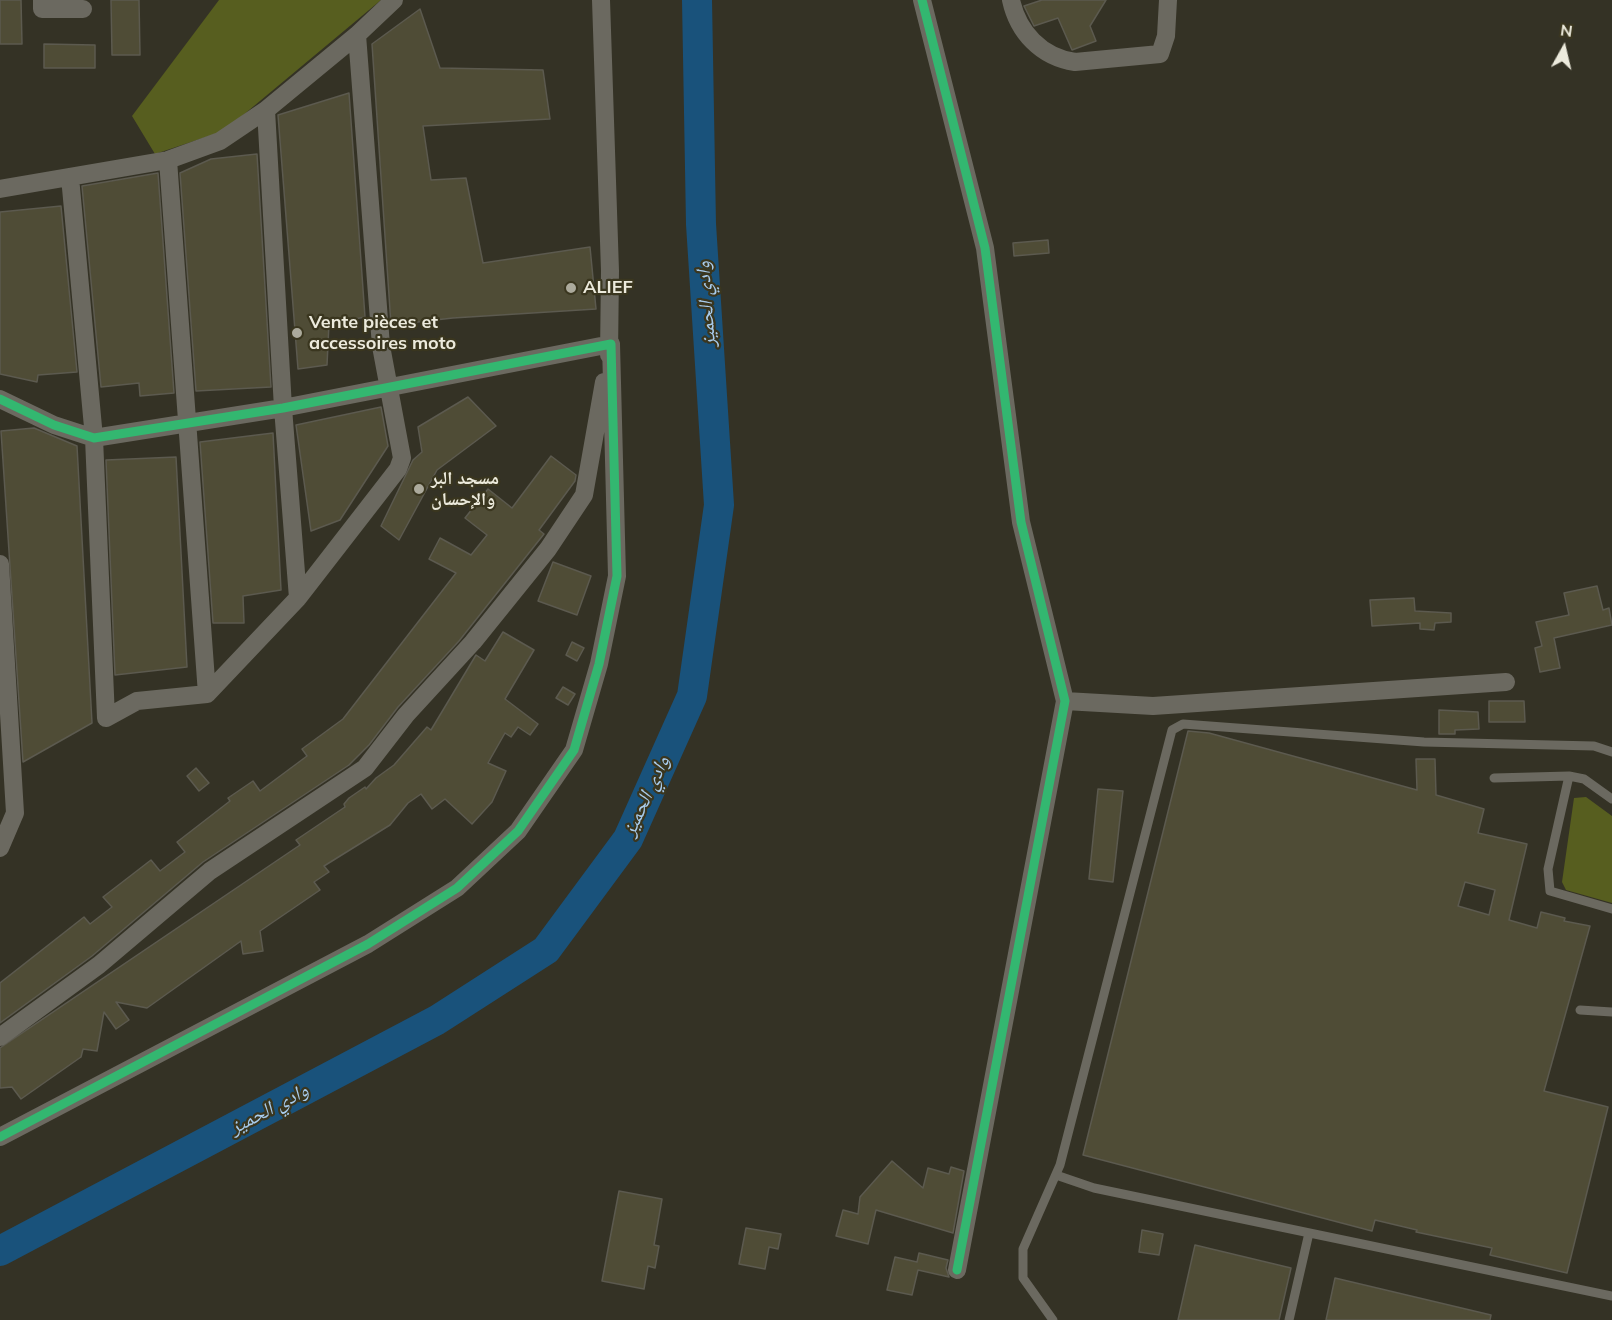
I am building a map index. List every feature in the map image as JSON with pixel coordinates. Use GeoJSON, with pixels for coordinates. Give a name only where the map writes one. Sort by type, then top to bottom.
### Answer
{"type":"FeatureCollection","features":[{"type":"Feature","properties":{"kind":"street"},"geometry":{"type":"LineString","coordinates":[[42,0],[42,9],[83,9]]}},
{"type":"Feature","properties":{"kind":"street"},"geometry":{"type":"LineString","coordinates":[[0,189],[168,160],[220,141],[266,110],[357,35],[394,0]]}},
{"type":"Feature","properties":{"kind":"street"},"geometry":{"type":"LineString","coordinates":[[0,1137],[368,944],[457,888],[518,831],[574,750],[599,664],[617,576],[601,0]]}},
{"type":"Feature","properties":{"kind":"street"},"geometry":{"type":"LineString","coordinates":[[922,0],[985,248],[1022,522],[1065,701],[957,1270]]}},
{"type":"Feature","properties":{"kind":"street"},"geometry":{"type":"LineString","coordinates":[[1011,0],[1015,19],[1034,43],[1061,60],[1075,62],[1160,54],[1166,36],[1168,0]]}},
{"type":"Feature","properties":{"kind":"street"},"geometry":{"type":"LineString","coordinates":[[70,177],[94,438],[106,718],[137,701],[207,694],[298,598],[398,469],[402,458],[380,334],[357,35]]}},
{"type":"Feature","properties":{"kind":"street"},"geometry":{"type":"LineString","coordinates":[[266,110],[283,408],[298,598]]}},
{"type":"Feature","properties":{"kind":"street"},"geometry":{"type":"LineString","coordinates":[[168,160],[207,694]]}},
{"type":"Feature","properties":{"kind":"street"},"geometry":{"type":"LineString","coordinates":[[0,399],[54,425],[94,438],[283,408],[610,344]]}},
{"type":"Feature","properties":{"kind":"street"},"geometry":{"type":"LineString","coordinates":[[0,1037],[99,965],[210,871],[365,768],[548,549],[584,495],[610,344]]}},
{"type":"Feature","properties":{"kind":"street"},"geometry":{"type":"LineString","coordinates":[[0,564],[15,813],[0,848]]}},
{"type":"Feature","properties":{"kind":"street"},"geometry":{"type":"LineString","coordinates":[[1065,701],[1153,706],[1506,682]]}},
{"type":"Feature","properties":{"kind":"lane"},"geometry":{"type":"LineString","coordinates":[[1053,1320],[1023,1278],[1023,1249],[1056,1175],[1172,730],[1184,724],[1424,742],[1594,746],[1612,752]]}},
{"type":"Feature","properties":{"kind":"lane"},"geometry":{"type":"LineString","coordinates":[[1569,776],[1548,869],[1550,891],[1612,909]]}},
{"type":"Feature","properties":{"kind":"lane"},"geometry":{"type":"LineString","coordinates":[[1494,778],[1569,776],[1584,779],[1612,799]]}},
{"type":"Feature","properties":{"kind":"lane"},"geometry":{"type":"LineString","coordinates":[[1580,1010],[1612,1012]]}},
{"type":"Feature","properties":{"kind":"lane"},"geometry":{"type":"LineString","coordinates":[[1056,1175],[1094,1188],[1612,1296]]}},
{"type":"Feature","properties":{"kind":"lane"},"geometry":{"type":"LineString","coordinates":[[1289,1320],[1309,1233]]}},
{"type":"Feature","properties":{"kind":"green space"},"geometry":{"type":"Polygon","coordinates":[[[219,0],[381,0],[224,131],[155,154],[132,116],[219,0]]]}},
{"type":"Feature","properties":{"kind":"green space"},"geometry":{"type":"Polygon","coordinates":[[[1586,797],[1612,816],[1612,903],[1566,890],[1562,882],[1574,798],[1586,797]]]}},
{"type":"Feature","properties":{"kind":"building"},"geometry":{"type":"Polygon","coordinates":[[[0,0],[21,0],[22,44],[0,44],[0,0]]]}},
{"type":"Feature","properties":{"kind":"building"},"geometry":{"type":"Polygon","coordinates":[[[111,0],[139,0],[140,55],[112,55],[111,0]]]}},
{"type":"Feature","properties":{"kind":"building"},"geometry":{"type":"Polygon","coordinates":[[[1042,0],[1106,0],[1090,26],[1096,41],[1072,50],[1058,18],[1034,26],[1024,6],[1042,0]]]}},
{"type":"Feature","properties":{"kind":"building"},"geometry":{"type":"Polygon","coordinates":[[[420,9],[440,68],[543,70],[550,119],[423,126],[431,180],[466,178],[483,263],[590,247],[596,309],[453,318],[391,325],[372,44],[420,9]]]}},
{"type":"Feature","properties":{"kind":"building"},"geometry":{"type":"Polygon","coordinates":[[[44,44],[95,45],[95,68],[44,68],[44,44]]]}},
{"type":"Feature","properties":{"kind":"building"},"geometry":{"type":"Polygon","coordinates":[[[349,93],[365,317],[329,324],[327,365],[298,369],[278,115],[349,93]]]}},
{"type":"Feature","properties":{"kind":"building"},"geometry":{"type":"Polygon","coordinates":[[[257,154],[271,387],[196,391],[180,173],[211,159],[257,154]]]}},
{"type":"Feature","properties":{"kind":"building"},"geometry":{"type":"Polygon","coordinates":[[[158,173],[174,393],[140,396],[139,383],[101,387],[82,186],[158,173]]]}},
{"type":"Feature","properties":{"kind":"building"},"geometry":{"type":"Polygon","coordinates":[[[61,206],[77,372],[38,375],[37,382],[0,374],[0,212],[61,206]]]}},
{"type":"Feature","properties":{"kind":"building"},"geometry":{"type":"Polygon","coordinates":[[[1048,240],[1049,253],[1014,256],[1013,243],[1048,240]]]}},
{"type":"Feature","properties":{"kind":"building"},"geometry":{"type":"Polygon","coordinates":[[[468,397],[496,426],[437,470],[399,540],[381,526],[413,460],[422,452],[418,427],[468,397]]]}},
{"type":"Feature","properties":{"kind":"building"},"geometry":{"type":"Polygon","coordinates":[[[381,407],[388,446],[340,520],[311,531],[296,425],[381,407]]]}},
{"type":"Feature","properties":{"kind":"building"},"geometry":{"type":"Polygon","coordinates":[[[34,428],[77,446],[92,723],[23,762],[1,431],[34,428]]]}},
{"type":"Feature","properties":{"kind":"building"},"geometry":{"type":"Polygon","coordinates":[[[273,433],[281,590],[243,596],[244,623],[213,623],[200,442],[273,433]]]}},
{"type":"Feature","properties":{"kind":"building"},"geometry":{"type":"Polygon","coordinates":[[[551,456],[576,475],[575,481],[539,530],[544,534],[459,641],[398,707],[369,745],[349,765],[203,862],[92,956],[0,1023],[0,983],[84,917],[90,924],[112,907],[103,897],[151,860],[160,871],[185,852],[177,842],[230,801],[228,798],[253,781],[260,791],[307,756],[302,749],[343,719],[456,573],[429,559],[440,538],[471,555],[487,535],[465,518],[488,489],[512,508],[551,456]]]}},
{"type":"Feature","properties":{"kind":"building"},"geometry":{"type":"Polygon","coordinates":[[[176,457],[187,667],[115,675],[106,460],[176,457]]]}},
{"type":"Feature","properties":{"kind":"building"},"geometry":{"type":"Polygon","coordinates":[[[553,562],[591,576],[577,615],[538,601],[553,562]]]}},
{"type":"Feature","properties":{"kind":"building"},"geometry":{"type":"Polygon","coordinates":[[[1597,586],[1603,610],[1609,608],[1612,625],[1554,638],[1560,668],[1540,672],[1535,648],[1542,646],[1536,622],[1569,615],[1564,593],[1597,586]]]}},
{"type":"Feature","properties":{"kind":"building"},"geometry":{"type":"Polygon","coordinates":[[[1414,598],[1415,611],[1451,613],[1451,622],[1435,623],[1434,630],[1420,629],[1420,623],[1372,626],[1370,600],[1414,598]]]}},
{"type":"Feature","properties":{"kind":"building"},"geometry":{"type":"Polygon","coordinates":[[[503,632],[534,650],[505,699],[538,724],[530,735],[518,727],[511,737],[505,733],[488,763],[506,771],[492,802],[472,824],[445,799],[432,809],[421,794],[408,803],[390,825],[324,866],[329,872],[314,882],[320,890],[260,931],[263,951],[243,954],[241,941],[147,1008],[116,1002],[129,1020],[116,1029],[104,1012],[97,1051],[83,1049],[81,1057],[21,1099],[12,1087],[0,1088],[0,1048],[300,845],[296,840],[345,807],[344,804],[349,798],[365,787],[366,789],[376,778],[394,765],[427,727],[431,730],[476,655],[485,661],[503,632]]]}},
{"type":"Feature","properties":{"kind":"building"},"geometry":{"type":"Polygon","coordinates":[[[572,642],[584,648],[577,661],[566,655],[572,642]]]}},
{"type":"Feature","properties":{"kind":"building"},"geometry":{"type":"Polygon","coordinates":[[[563,687],[575,694],[568,705],[556,698],[563,687]]]}},
{"type":"Feature","properties":{"kind":"building"},"geometry":{"type":"Polygon","coordinates":[[[1489,701],[1524,701],[1525,722],[1489,722],[1489,701]]]}},
{"type":"Feature","properties":{"kind":"building"},"geometry":{"type":"Polygon","coordinates":[[[1439,710],[1478,712],[1479,729],[1455,730],[1455,734],[1439,734],[1439,710]]]}},
{"type":"Feature","properties":{"kind":"building"},"geometry":{"type":"Polygon","coordinates":[[[1188,731],[1209,733],[1417,790],[1416,759],[1435,759],[1436,795],[1484,809],[1478,833],[1527,844],[1509,920],[1537,928],[1541,912],[1565,918],[1564,921],[1590,926],[1544,1091],[1608,1107],[1567,1273],[1490,1255],[1492,1248],[1416,1232],[1417,1230],[1375,1220],[1372,1231],[1083,1155],[1188,731]],[[1465,882],[1458,906],[1489,915],[1495,890],[1465,882]]]}},
{"type":"Feature","properties":{"kind":"building"},"geometry":{"type":"Polygon","coordinates":[[[196,768],[209,783],[199,791],[187,776],[196,768]]]}},
{"type":"Feature","properties":{"kind":"building"},"geometry":{"type":"Polygon","coordinates":[[[1098,789],[1123,791],[1113,882],[1089,879],[1098,789]]]}},
{"type":"Feature","properties":{"kind":"building"},"geometry":{"type":"Polygon","coordinates":[[[892,1161],[923,1188],[928,1168],[949,1174],[951,1167],[964,1171],[953,1233],[876,1210],[868,1244],[836,1236],[843,1210],[858,1214],[860,1197],[892,1161]]]}},
{"type":"Feature","properties":{"kind":"building"},"geometry":{"type":"Polygon","coordinates":[[[619,1191],[662,1199],[654,1245],[659,1246],[655,1268],[648,1266],[644,1289],[602,1281],[619,1191]]]}},
{"type":"Feature","properties":{"kind":"building"},"geometry":{"type":"Polygon","coordinates":[[[746,1228],[781,1234],[778,1249],[769,1247],[765,1269],[739,1264],[746,1228]]]}},
{"type":"Feature","properties":{"kind":"building"},"geometry":{"type":"Polygon","coordinates":[[[1142,1230],[1163,1234],[1159,1255],[1139,1252],[1142,1230]]]}},
{"type":"Feature","properties":{"kind":"building"},"geometry":{"type":"Polygon","coordinates":[[[1195,1245],[1291,1268],[1279,1320],[1178,1320],[1195,1245]]]}},
{"type":"Feature","properties":{"kind":"building"},"geometry":{"type":"Polygon","coordinates":[[[919,1253],[948,1260],[946,1268],[949,1277],[918,1270],[912,1295],[887,1290],[895,1257],[917,1262],[919,1253]]]}},
{"type":"Feature","properties":{"kind":"building"},"geometry":{"type":"Polygon","coordinates":[[[1335,1278],[1491,1315],[1490,1320],[1326,1320],[1335,1278]]]}},
{"type":"Feature","properties":{"kind":"waterway","name":"وادي الحميز"},"geometry":{"type":"LineString","coordinates":[[0,1251],[437,1020],[546,950],[628,839],[692,696],[719,505],[701,224],[697,0]]}},
{"type":"Feature","properties":{"kind":"cycle path"},"geometry":{"type":"LineString","coordinates":[[922,0],[985,248],[1021,522],[1065,701],[957,1270]]}},
{"type":"Feature","properties":{"kind":"cycle path"},"geometry":{"type":"LineString","coordinates":[[0,399],[54,425],[94,438],[283,408],[611,344],[617,576],[599,664],[574,750],[518,831],[457,888],[368,944],[0,1137]]}},
{"type":"Feature","properties":{"kind":"place","name":"ALIEF"},"geometry":{"type":"Point","coordinates":[571,288]}},
{"type":"Feature","properties":{"kind":"place","name":"Vente pièces et accessoires moto"},"geometry":{"type":"Point","coordinates":[297,333]}},
{"type":"Feature","properties":{"kind":"place","name":"مسجد البر والإحسان"},"geometry":{"type":"Point","coordinates":[419,489]}}]}
